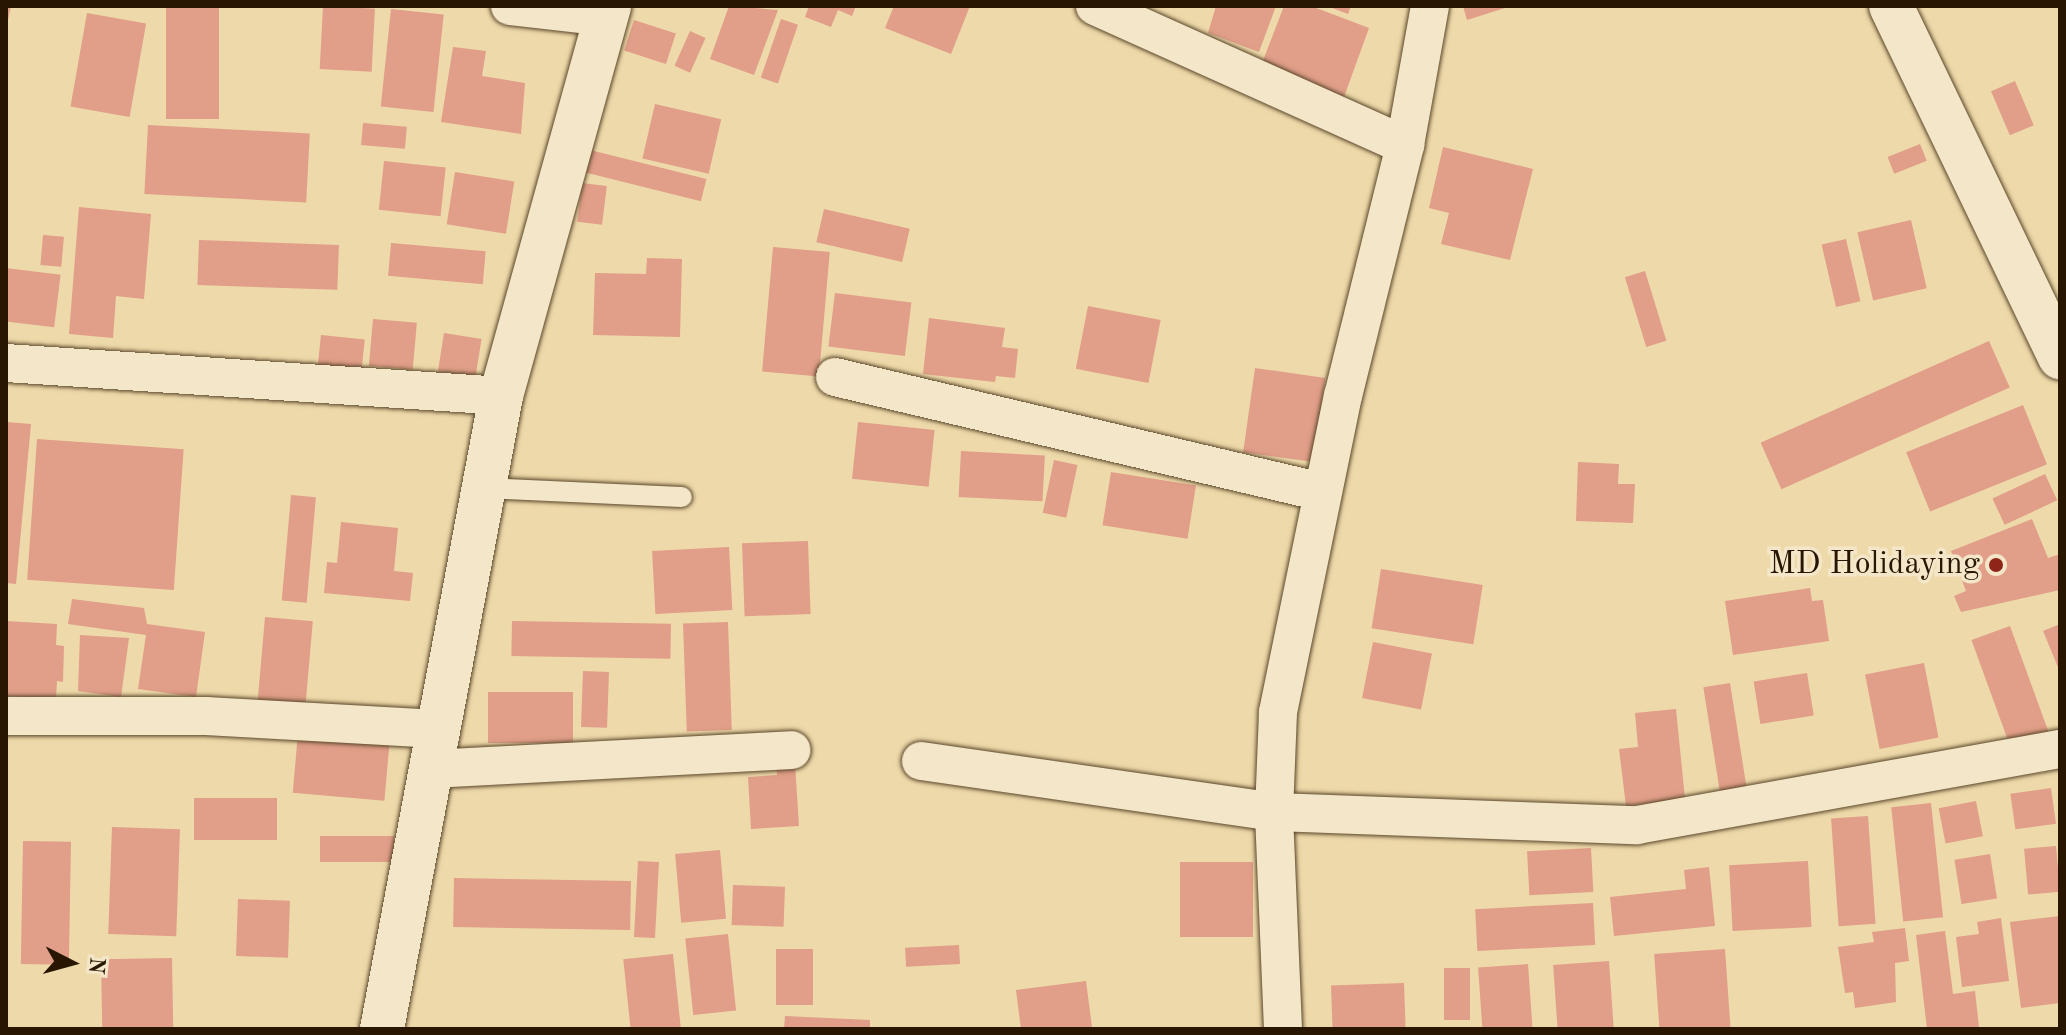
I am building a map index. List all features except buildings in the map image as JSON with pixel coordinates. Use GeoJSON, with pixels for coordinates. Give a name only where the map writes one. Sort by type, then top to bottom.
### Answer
{"type":"FeatureCollection","features":[{"type":"Feature","properties":{"kind":"street"},"geometry":{"type":"LineString","coordinates":[[382,1029],[501,396],[608,12],[510,6]]}},
{"type":"Feature","properties":{"kind":"street"},"geometry":{"type":"LineString","coordinates":[[1095,6],[1405,145]]}},
{"type":"Feature","properties":{"kind":"street"},"geometry":{"type":"LineString","coordinates":[[1283,1029],[1274,812],[1278,712],[1322,492],[1405,145],[1430,6]]}},
{"type":"Feature","properties":{"kind":"street"},"geometry":{"type":"LineString","coordinates":[[1891,6],[2060,357]]}},
{"type":"Feature","properties":{"kind":"street"},"geometry":{"type":"LineString","coordinates":[[6,363],[501,396]]}},
{"type":"Feature","properties":{"kind":"street"},"geometry":{"type":"LineString","coordinates":[[835,377],[1322,492]]}},
{"type":"Feature","properties":{"kind":"street"},"geometry":{"type":"LineString","coordinates":[[6,716],[206,716],[434,749],[792,750]]}},
{"type":"Feature","properties":{"kind":"street"},"geometry":{"type":"LineString","coordinates":[[921,761],[1274,812],[1637,825],[2060,749]]}},
{"type":"Feature","properties":{"kind":"lane"},"geometry":{"type":"LineString","coordinates":[[483,488],[682,497]]}},
{"type":"Feature","properties":{"kind":"place","name":"MD Holidaying"},"geometry":{"type":"Point","coordinates":[1996,565]}}]}
